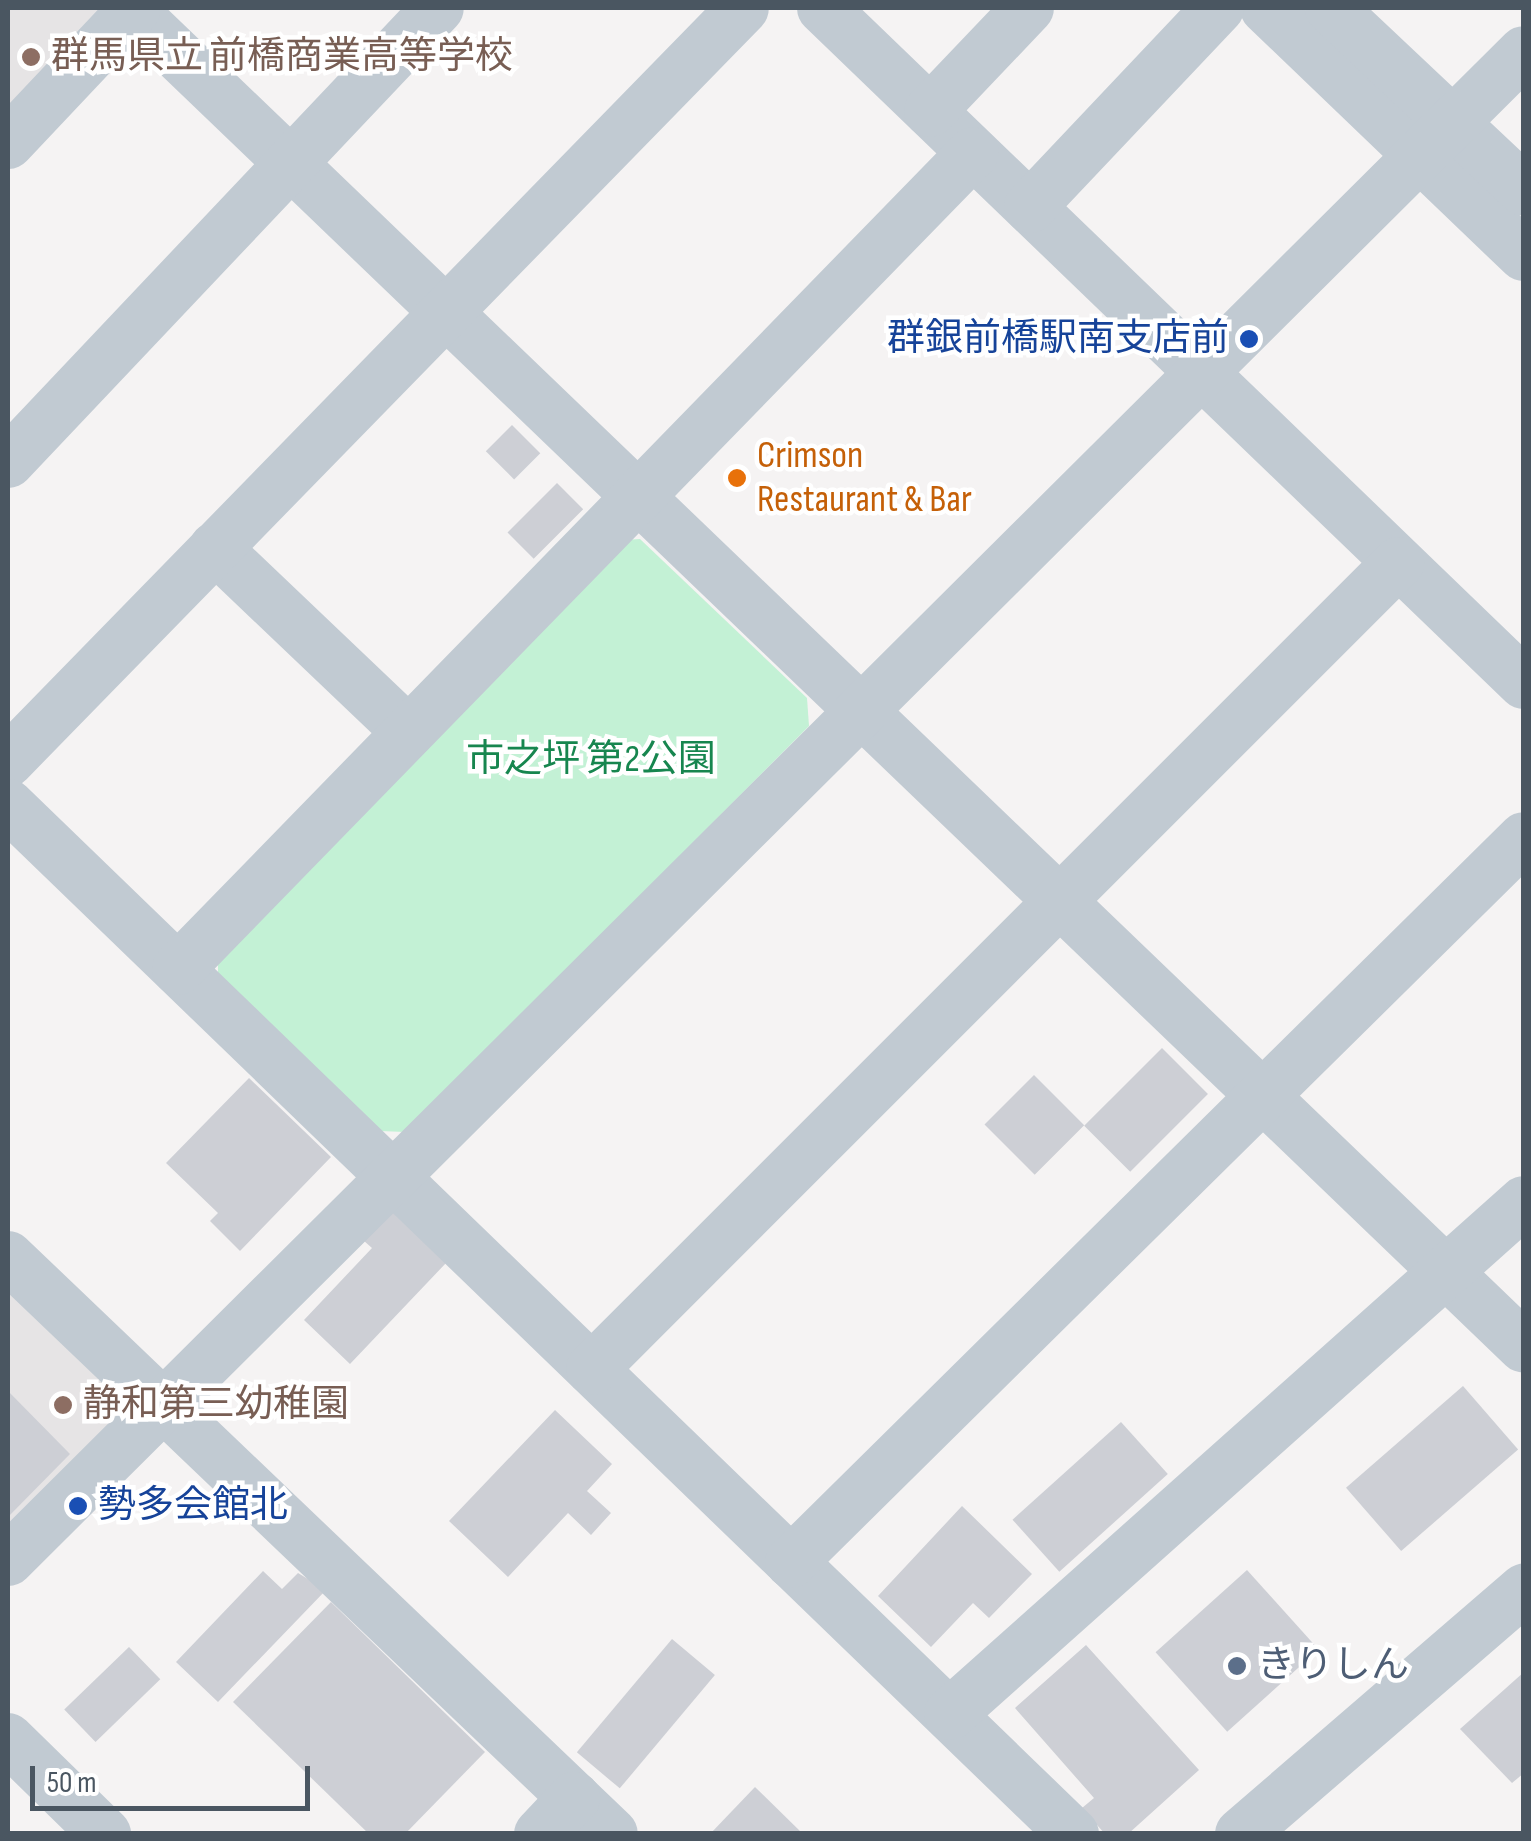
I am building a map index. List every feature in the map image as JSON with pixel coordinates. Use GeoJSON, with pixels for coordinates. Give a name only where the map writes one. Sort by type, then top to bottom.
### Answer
{"type":"FeatureCollection","features":[{"type":"Feature","properties":{"kind":"street"},"geometry":{"type":"LineString","coordinates":[[8,462],[438,8]]}},
{"type":"Feature","properties":{"kind":"street"},"geometry":{"type":"LineString","coordinates":[[8,761],[743,8]]}},
{"type":"Feature","properties":{"kind":"street"},"geometry":{"type":"LineString","coordinates":[[822,8],[1524,683]]}},
{"type":"Feature","properties":{"kind":"street"},"geometry":{"type":"LineString","coordinates":[[930,111],[1028,8]]}},
{"type":"Feature","properties":{"kind":"street"},"geometry":{"type":"LineString","coordinates":[[1030,207],[1218,8]]}},
{"type":"Feature","properties":{"kind":"street"},"geometry":{"type":"LineString","coordinates":[[1266,8],[1436,139],[1524,190]]}},
{"type":"Feature","properties":{"kind":"street"},"geometry":{"type":"LineString","coordinates":[[1331,8],[1524,254]]}},
{"type":"Feature","properties":{"kind":"street"},"geometry":{"type":"LineString","coordinates":[[8,143],[133,9],[445,315],[1524,1347]]}},
{"type":"Feature","properties":{"kind":"street"},"geometry":{"type":"LineString","coordinates":[[8,1560],[1524,52]]}},
{"type":"Feature","properties":{"kind":"street"},"geometry":{"type":"LineString","coordinates":[[178,970],[973,153]]}},
{"type":"Feature","properties":{"kind":"street"},"geometry":{"type":"LineString","coordinates":[[215,548],[408,732]]}},
{"type":"Feature","properties":{"kind":"street"},"geometry":{"type":"LineString","coordinates":[[592,1369],[1398,562]]}},
{"type":"Feature","properties":{"kind":"street"},"geometry":{"type":"LineString","coordinates":[[8,805],[1073,1834]]}},
{"type":"Feature","properties":{"kind":"street"},"geometry":{"type":"LineString","coordinates":[[792,1562],[1524,838]]}},
{"type":"Feature","properties":{"kind":"street"},"geometry":{"type":"LineString","coordinates":[[950,1714],[1524,1202]]}},
{"type":"Feature","properties":{"kind":"street"},"geometry":{"type":"LineString","coordinates":[[8,1258],[163,1406],[557,1816],[612,1834]]}},
{"type":"Feature","properties":{"kind":"street"},"geometry":{"type":"LineString","coordinates":[[1242,1834],[1524,1590]]}},
{"type":"Feature","properties":{"kind":"street"},"geometry":{"type":"LineString","coordinates":[[8,1739],[106,1834]]}},
{"type":"Feature","properties":{"kind":"shaded area","name":"群馬県立 前橋商業高等学校"},"geometry":{"type":"Polygon","coordinates":[[[8,8],[102,8],[8,107],[8,8]]]}},
{"type":"Feature","properties":{"kind":"shaded area","name":"静和第三幼稚園"},"geometry":{"type":"Polygon","coordinates":[[[8,1285],[120,1393],[117,1416],[8,1525],[8,1285]]]}},
{"type":"Feature","properties":{"kind":"green space","name":"市之坪 第2公園"},"geometry":{"type":"Polygon","coordinates":[[[640,539],[807,698],[809,726],[405,1132],[380,1131],[218,978],[218,955],[624,540],[640,539]]]}},
{"type":"Feature","properties":{"kind":"building"},"geometry":{"type":"Polygon","coordinates":[[[512,425],[540,453],[514,479],[486,451],[512,425]]]}},
{"type":"Feature","properties":{"kind":"building"},"geometry":{"type":"Polygon","coordinates":[[[557,483],[583,509],[534,559],[508,532],[557,483]]]}},
{"type":"Feature","properties":{"kind":"building"},"geometry":{"type":"Polygon","coordinates":[[[1162,1048],[1208,1094],[1130,1172],[1084,1126],[1162,1048]]]}},
{"type":"Feature","properties":{"kind":"building"},"geometry":{"type":"Polygon","coordinates":[[[1034,1075],[1084,1125],[1035,1175],[985,1124],[1034,1075]]]}},
{"type":"Feature","properties":{"kind":"building"},"geometry":{"type":"Polygon","coordinates":[[[249,1078],[331,1157],[240,1251],[210,1221],[218,1213],[166,1163],[249,1078]]]}},
{"type":"Feature","properties":{"kind":"building"},"geometry":{"type":"Polygon","coordinates":[[[384,1203],[446,1263],[350,1364],[304,1320],[372,1248],[355,1233],[384,1203]]]}},
{"type":"Feature","properties":{"kind":"building"},"geometry":{"type":"Polygon","coordinates":[[[1463,1386],[1518,1449],[1401,1551],[1346,1488],[1463,1386]]]}},
{"type":"Feature","properties":{"kind":"building"},"geometry":{"type":"Polygon","coordinates":[[[8,1391],[70,1454],[8,1517],[8,1391]]]}},
{"type":"Feature","properties":{"kind":"building"},"geometry":{"type":"Polygon","coordinates":[[[555,1410],[612,1464],[587,1491],[611,1513],[591,1535],[568,1513],[508,1577],[449,1521],[555,1410]]]}},
{"type":"Feature","properties":{"kind":"building"},"geometry":{"type":"Polygon","coordinates":[[[1121,1422],[1168,1474],[1059,1572],[1013,1520],[1121,1422]]]}},
{"type":"Feature","properties":{"kind":"building"},"geometry":{"type":"Polygon","coordinates":[[[962,1506],[1032,1574],[989,1618],[973,1603],[931,1647],[878,1596],[962,1506]]]}},
{"type":"Feature","properties":{"kind":"building"},"geometry":{"type":"Polygon","coordinates":[[[1247,1570],[1319,1650],[1227,1732],[1156,1652],[1247,1570]]]}},
{"type":"Feature","properties":{"kind":"building"},"geometry":{"type":"Polygon","coordinates":[[[263,1571],[282,1589],[298,1573],[326,1590],[218,1702],[176,1662],[263,1571]]]}},
{"type":"Feature","properties":{"kind":"building"},"geometry":{"type":"Polygon","coordinates":[[[331,1602],[485,1752],[405,1834],[369,1834],[233,1702],[331,1602]]]}},
{"type":"Feature","properties":{"kind":"building"},"geometry":{"type":"Polygon","coordinates":[[[672,1639],[715,1675],[620,1788],[577,1752],[672,1639]]]}},
{"type":"Feature","properties":{"kind":"building"},"geometry":{"type":"Polygon","coordinates":[[[1086,1645],[1199,1770],[1128,1834],[1105,1834],[1082,1808],[1094,1798],[1015,1708],[1086,1645]]]}},
{"type":"Feature","properties":{"kind":"building"},"geometry":{"type":"Polygon","coordinates":[[[129,1647],[160,1679],[96,1742],[64,1710],[129,1647]]]}},
{"type":"Feature","properties":{"kind":"building"},"geometry":{"type":"Polygon","coordinates":[[[1524,1672],[1524,1773],[1512,1783],[1460,1729],[1524,1672]]]}},
{"type":"Feature","properties":{"kind":"building"},"geometry":{"type":"Polygon","coordinates":[[[755,1787],[803,1834],[710,1834],[755,1787]]]}},
{"type":"Feature","properties":{"kind":"place","name":"群馬県立 前橋商業高等学校"},"geometry":{"type":"Point","coordinates":[31,57]}},
{"type":"Feature","properties":{"kind":"place","name":"群銀前橋駅南支店前"},"geometry":{"type":"Point","coordinates":[1249,339]}},
{"type":"Feature","properties":{"kind":"place","name":"Crimson Restaurant & Bar"},"geometry":{"type":"Point","coordinates":[737,478]}},
{"type":"Feature","properties":{"kind":"place","name":"静和第三幼稚園"},"geometry":{"type":"Point","coordinates":[63,1405]}},
{"type":"Feature","properties":{"kind":"place","name":"勢多会館北"},"geometry":{"type":"Point","coordinates":[78,1506]}},
{"type":"Feature","properties":{"kind":"place","name":"きりしん"},"geometry":{"type":"Point","coordinates":[1237,1666]}}]}
